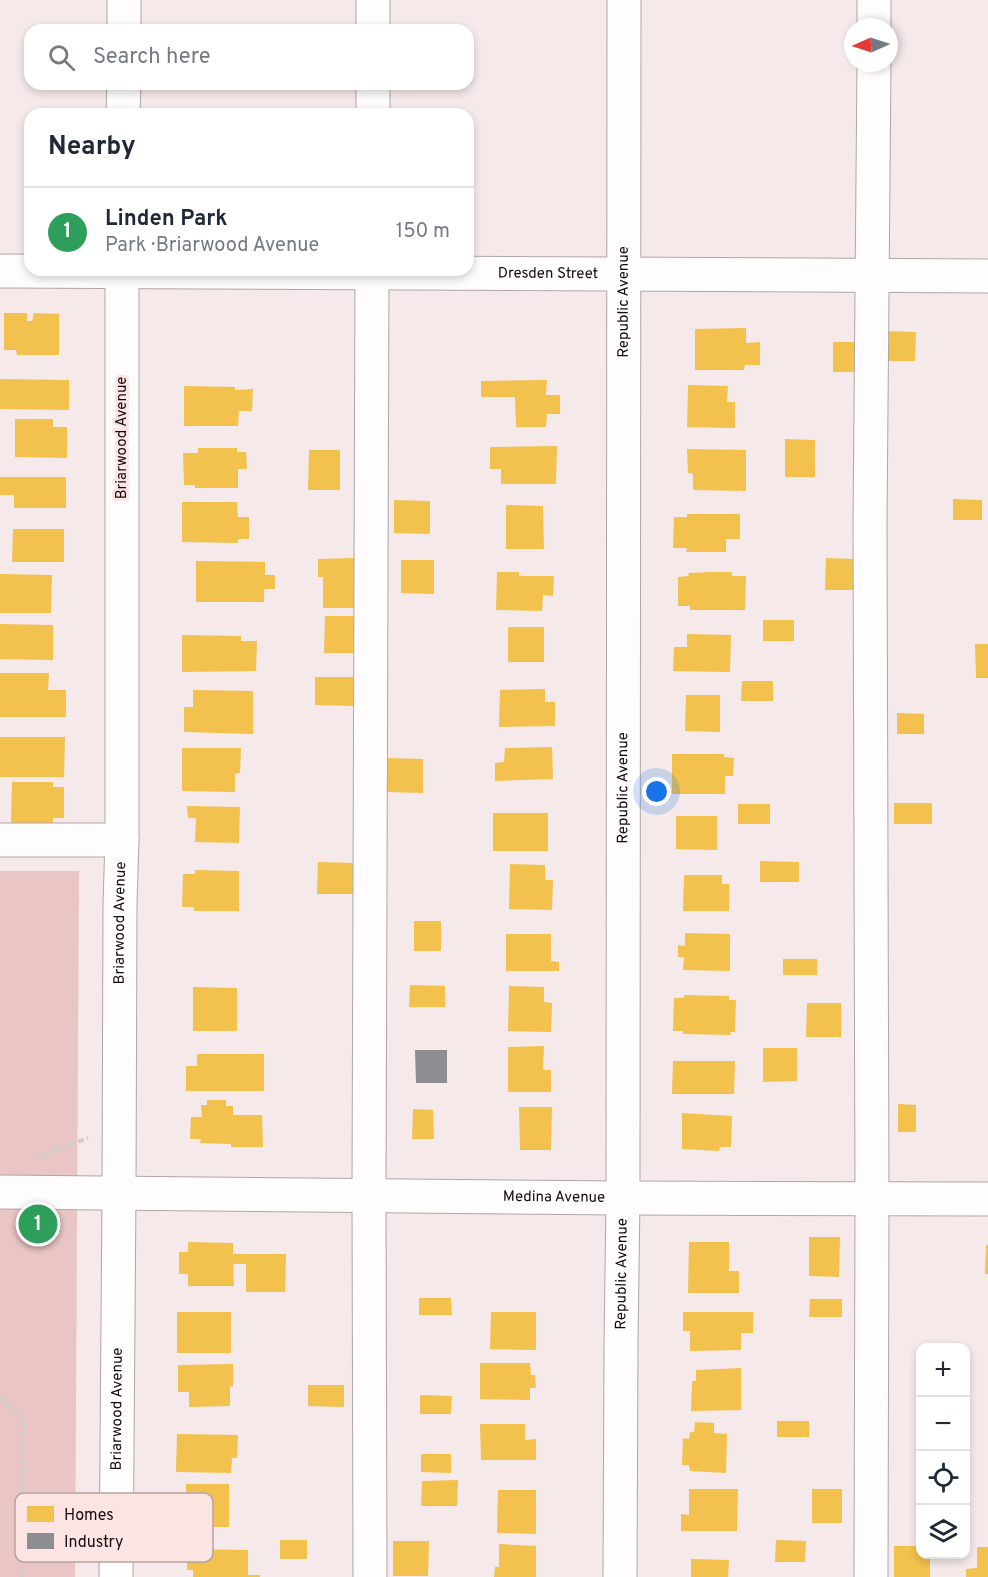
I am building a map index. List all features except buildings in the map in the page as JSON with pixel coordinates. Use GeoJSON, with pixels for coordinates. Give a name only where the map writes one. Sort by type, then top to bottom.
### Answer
{"type":"FeatureCollection","features":[{"type":"Feature","properties":{"kind":"street"},"geometry":{"type":"LineString","coordinates":[[124,0],[124,24]]}},
{"type":"Feature","properties":{"kind":"street"},"geometry":{"type":"LineString","coordinates":[[373,0],[373,24]]}},
{"type":"Feature","properties":{"kind":"street","name":"Republic Avenue"},"geometry":{"type":"LineString","coordinates":[[620,1577],[623,1198],[624,0]]}},
{"type":"Feature","properties":{"kind":"street"},"geometry":{"type":"LineString","coordinates":[[874,0],[874,18]]}},
{"type":"Feature","properties":{"kind":"street"},"geometry":{"type":"LineString","coordinates":[[871,1577],[870,524],[874,72]]}},
{"type":"Feature","properties":{"kind":"street"},"geometry":{"type":"LineString","coordinates":[[123,90],[123,108]]}},
{"type":"Feature","properties":{"kind":"street"},"geometry":{"type":"LineString","coordinates":[[373,90],[373,108]]}},
{"type":"Feature","properties":{"kind":"street","name":"Dresden Street"},"geometry":{"type":"LineString","coordinates":[[0,271],[24,271]]}},
{"type":"Feature","properties":{"kind":"street","name":"Dresden Street"},"geometry":{"type":"LineString","coordinates":[[474,273],[988,276]]}},
{"type":"Feature","properties":{"kind":"street","name":"Briarwood Avenue"},"geometry":{"type":"LineString","coordinates":[[117,1493],[122,840],[122,276]]}},
{"type":"Feature","properties":{"kind":"street"},"geometry":{"type":"LineString","coordinates":[[370,1577],[372,276]]}},
{"type":"Feature","properties":{"kind":"street"},"geometry":{"type":"LineString","coordinates":[[0,840],[122,840]]}},
{"type":"Feature","properties":{"kind":"street","name":"Medina Avenue"},"geometry":{"type":"LineString","coordinates":[[0,1192],[623,1198],[988,1198]]}},
{"type":"Feature","properties":{"kind":"street","name":"Briarwood Avenue"},"geometry":{"type":"LineString","coordinates":[[116,1562],[116,1577]]}},
{"type":"Feature","properties":{"kind":"path"},"geometry":{"type":"LineString","coordinates":[[26,1161],[89,1137]]}},
{"type":"Feature","properties":{"kind":"path"},"geometry":{"type":"LineString","coordinates":[[0,1397],[23,1418],[23,1493]]}},
{"type":"Feature","properties":{"kind":"path"},"geometry":{"type":"LineString","coordinates":[[22,1562],[22,1577]]}},
{"type":"Feature","properties":{"kind":"shaded area"},"geometry":{"type":"Polygon","coordinates":[[[0,871],[79,871],[75,1493],[15,1493],[15,1562],[75,1562],[75,1577],[0,1577],[0,871]]]}},
{"type":"Feature","properties":{"kind":"place","name":"Linden Park"},"geometry":{"type":"Point","coordinates":[38,1224]}}]}
